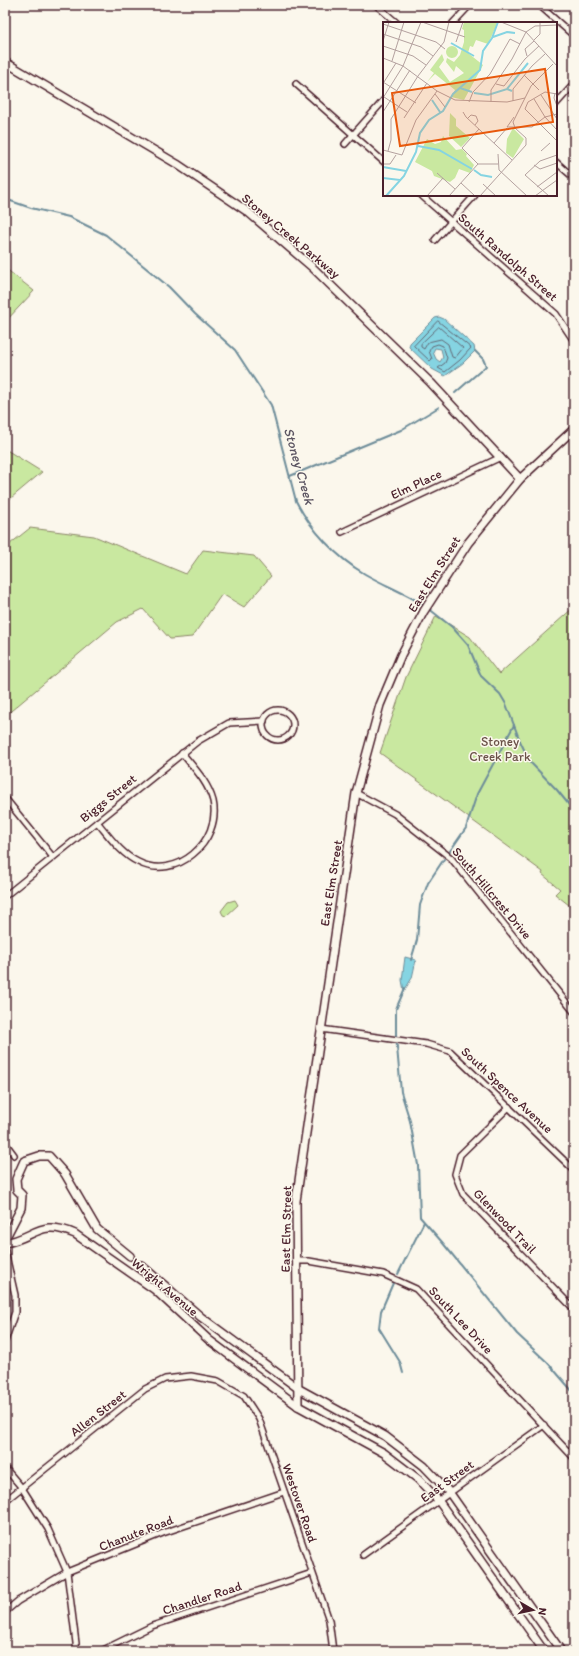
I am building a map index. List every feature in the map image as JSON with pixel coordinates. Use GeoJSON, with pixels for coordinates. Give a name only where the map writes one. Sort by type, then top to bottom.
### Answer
{"type":"FeatureCollection","features":[{"type":"Feature","properties":{"kind":"street"},"geometry":{"type":"LineString","coordinates":[[376,5],[396,22]]}},
{"type":"Feature","properties":{"kind":"street"},"geometry":{"type":"LineString","coordinates":[[454,22],[470,5]]}},
{"type":"Feature","properties":{"kind":"street"},"geometry":{"type":"LineString","coordinates":[[539,5],[574,36]]}},
{"type":"Feature","properties":{"kind":"street","name":"Stoney Creek Parkway"},"geometry":{"type":"LineString","coordinates":[[5,62],[177,164],[248,212],[312,267],[431,383],[520,479]]}},
{"type":"Feature","properties":{"kind":"street"},"geometry":{"type":"LineString","coordinates":[[296,84],[383,161]]}},
{"type":"Feature","properties":{"kind":"street"},"geometry":{"type":"LineString","coordinates":[[557,103],[574,84]]}},
{"type":"Feature","properties":{"kind":"street"},"geometry":{"type":"LineString","coordinates":[[345,144],[383,101]]}},
{"type":"Feature","properties":{"kind":"street"},"geometry":{"type":"LineString","coordinates":[[557,163],[574,178]]}},
{"type":"Feature","properties":{"kind":"street","name":"South Randolph Street"},"geometry":{"type":"LineString","coordinates":[[422,196],[556,314],[574,341]]}},
{"type":"Feature","properties":{"kind":"street"},"geometry":{"type":"LineString","coordinates":[[435,240],[474,196]]}},
{"type":"Feature","properties":{"kind":"street","name":"East Elm Street"},"geometry":{"type":"LineString","coordinates":[[298,1406],[296,1201],[356,793],[380,705],[401,655],[435,594],[468,543],[520,479],[574,429]]}},
{"type":"Feature","properties":{"kind":"street","name":"Elm Place"},"geometry":{"type":"LineString","coordinates":[[342,532],[500,457]]}},
{"type":"Feature","properties":{"kind":"street"},"geometry":{"type":"LineString","coordinates":[[274,710],[283,710],[291,717],[293,727],[288,736],[280,740],[270,738],[265,732],[264,721],[269,713],[274,710]]}},
{"type":"Feature","properties":{"kind":"street","name":"Biggs Street"},"geometry":{"type":"LineString","coordinates":[[5,896],[52,856],[97,822],[182,753],[229,723],[264,721]]}},
{"type":"Feature","properties":{"kind":"street"},"geometry":{"type":"LineString","coordinates":[[97,822],[124,854],[139,863],[154,866],[170,866],[185,860],[197,851],[207,838],[213,820],[213,802],[208,786],[182,753]]}},
{"type":"Feature","properties":{"kind":"street","name":"South Hillcrest Drive"},"geometry":{"type":"LineString","coordinates":[[356,793],[395,814],[451,858],[574,1012]]}},
{"type":"Feature","properties":{"kind":"street"},"geometry":{"type":"LineString","coordinates":[[5,798],[52,856]]}},
{"type":"Feature","properties":{"kind":"street","name":"South Spence Avenue"},"geometry":{"type":"LineString","coordinates":[[321,1029],[426,1044],[450,1051],[574,1170]]}},
{"type":"Feature","properties":{"kind":"street","name":"Glenwood Trail"},"geometry":{"type":"LineString","coordinates":[[509,1106],[460,1155],[455,1174],[463,1194],[574,1308]]}},
{"type":"Feature","properties":{"kind":"street"},"geometry":{"type":"LineString","coordinates":[[5,1143],[14,1154]]}},
{"type":"Feature","properties":{"kind":"street","name":"Wright Avenue"},"geometry":{"type":"LineString","coordinates":[[5,1239],[21,1208],[22,1195],[17,1190],[16,1179],[24,1161],[39,1156],[49,1156],[65,1174],[97,1229],[130,1256]]}},
{"type":"Feature","properties":{"kind":"street","name":"Wright Avenue"},"geometry":{"type":"LineString","coordinates":[[5,1243],[14,1242],[36,1230],[48,1227],[63,1228],[75,1234],[154,1290],[209,1340],[298,1406],[384,1453],[418,1479],[438,1500],[544,1651]]}},
{"type":"Feature","properties":{"kind":"street"},"geometry":{"type":"LineString","coordinates":[[5,1250],[15,1300],[15,1312],[5,1341]]}},
{"type":"Feature","properties":{"kind":"street","name":"South Lee Drive"},"geometry":{"type":"LineString","coordinates":[[296,1261],[309,1261],[383,1274],[416,1289],[574,1458]]}},
{"type":"Feature","properties":{"kind":"street","name":"Wright Avenue"},"geometry":{"type":"LineString","coordinates":[[141,1265],[201,1317],[299,1390],[385,1436],[424,1466],[449,1492],[561,1651]]}},
{"type":"Feature","properties":{"kind":"street","name":"Allen Street"},"geometry":{"type":"LineString","coordinates":[[5,1501],[145,1389],[165,1379],[191,1376],[218,1381]]}},
{"type":"Feature","properties":{"kind":"street","name":"Westover Road"},"geometry":{"type":"LineString","coordinates":[[218,1381],[244,1396],[259,1419],[329,1620],[333,1651]]}},
{"type":"Feature","properties":{"kind":"street","name":"East Street"},"geometry":{"type":"LineString","coordinates":[[363,1555],[544,1425]]}},
{"type":"Feature","properties":{"kind":"street"},"geometry":{"type":"LineString","coordinates":[[5,1468],[22,1488],[48,1529],[67,1572],[77,1651]]}},
{"type":"Feature","properties":{"kind":"street","name":"Chanute Road"},"geometry":{"type":"LineString","coordinates":[[5,1612],[18,1602],[67,1572],[164,1533],[284,1492]]}},
{"type":"Feature","properties":{"kind":"street","name":"Chandler Road"},"geometry":{"type":"LineString","coordinates":[[101,1651],[152,1626],[312,1572]]}},
{"type":"Feature","properties":{"kind":"green space"},"geometry":{"type":"Polygon","coordinates":[[[5,268],[34,291],[5,322],[5,268]]]}},
{"type":"Feature","properties":{"kind":"green space"},"geometry":{"type":"Polygon","coordinates":[[[5,449],[42,472],[5,503],[5,449]]]}},
{"type":"Feature","properties":{"kind":"green space"},"geometry":{"type":"Polygon","coordinates":[[[30,528],[94,536],[186,574],[203,550],[254,556],[271,576],[244,607],[222,594],[192,637],[170,639],[143,609],[117,622],[5,716],[5,548],[30,528]]]}},
{"type":"Feature","properties":{"kind":"green space","name":"Stoney Creek Park"},"geometry":{"type":"Polygon","coordinates":[[[574,607],[574,909],[555,894],[560,889],[542,874],[543,872],[380,753],[406,677],[436,616],[470,637],[499,674],[574,607]]]}},
{"type":"Feature","properties":{"kind":"green space"},"geometry":{"type":"Polygon","coordinates":[[[235,900],[238,905],[226,916],[223,915],[221,911],[228,902],[235,900]]]}},
{"type":"Feature","properties":{"kind":"water"},"geometry":{"type":"Polygon","coordinates":[[[439,317],[444,319],[474,346],[475,351],[463,363],[445,376],[432,369],[409,347],[410,343],[435,318],[439,317]],[[435,348],[433,352],[436,359],[440,362],[443,357],[441,349],[435,348]]]}},
{"type":"Feature","properties":{"kind":"water"},"geometry":{"type":"Polygon","coordinates":[[[405,957],[416,960],[412,978],[404,991],[402,980],[405,957]]]}},
{"type":"Feature","properties":{"kind":"waterway","name":"Stoney Creek"},"geometry":{"type":"LineString","coordinates":[[5,199],[31,208],[69,217],[106,235],[169,287],[195,314],[235,350],[271,405],[296,501],[309,522],[325,542],[344,560],[372,578],[424,605]]}},
{"type":"Feature","properties":{"kind":"waterway"},"geometry":{"type":"LineString","coordinates":[[455,393],[486,366],[483,359],[475,351]]}},
{"type":"Feature","properties":{"kind":"waterway"},"geometry":{"type":"LineString","coordinates":[[290,476],[401,430],[439,407]]}},
{"type":"Feature","properties":{"kind":"waterway","name":"Stoney Creek"},"geometry":{"type":"LineString","coordinates":[[428,608],[452,627],[468,645],[481,676],[500,694],[506,704],[520,741],[530,762],[557,790],[574,811]]}},
{"type":"Feature","properties":{"kind":"waterway"},"geometry":{"type":"LineString","coordinates":[[450,851],[466,828],[477,794],[514,725]]}},
{"type":"Feature","properties":{"kind":"waterway"},"geometry":{"type":"LineString","coordinates":[[411,960],[417,940],[420,905],[428,883],[444,859]]}},
{"type":"Feature","properties":{"kind":"waterway"},"geometry":{"type":"LineString","coordinates":[[405,988],[396,1009],[396,1036],[401,1092],[410,1121],[418,1165],[420,1217],[517,1334],[548,1363],[574,1393]]}},
{"type":"Feature","properties":{"kind":"waterway"},"geometry":{"type":"LineString","coordinates":[[398,1274],[424,1222]]}},
{"type":"Feature","properties":{"kind":"waterway"},"geometry":{"type":"LineString","coordinates":[[393,1283],[381,1311],[379,1328],[400,1362],[403,1373]]}},
{"type":"Feature","properties":{"kind":"tunnel"},"geometry":{"type":"LineString","coordinates":[[130,1256],[141,1265]]}}]}
